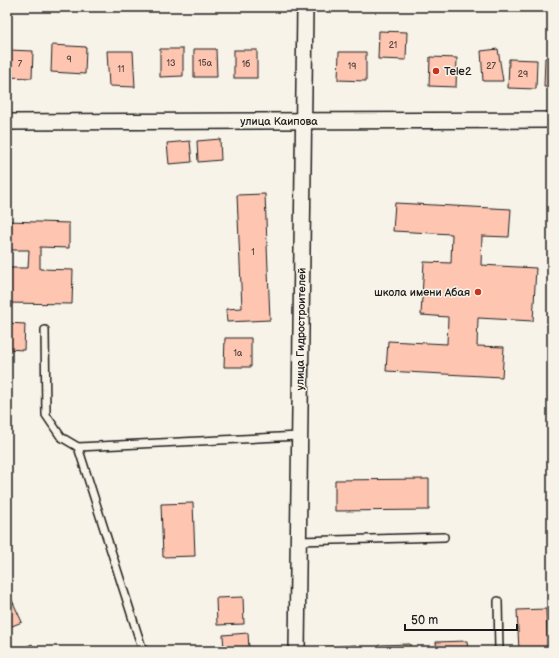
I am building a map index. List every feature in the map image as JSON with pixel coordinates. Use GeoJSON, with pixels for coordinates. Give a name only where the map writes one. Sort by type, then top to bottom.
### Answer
{"type":"FeatureCollection","features":[{"type":"Feature","properties":{"kind":"street","name":"улица Гидростроителей"},"geometry":{"type":"LineString","coordinates":[[297,651],[305,7]]}},
{"type":"Feature","properties":{"kind":"street","name":"улица Каипова"},"geometry":{"type":"LineString","coordinates":[[7,122],[552,120]]}},
{"type":"Feature","properties":{"kind":"lane"},"geometry":{"type":"LineString","coordinates":[[45,330],[46,415],[61,437],[78,447],[299,436]]}},
{"type":"Feature","properties":{"kind":"lane"},"geometry":{"type":"LineString","coordinates":[[78,447],[143,651]]}},
{"type":"Feature","properties":{"kind":"lane"},"geometry":{"type":"LineString","coordinates":[[298,541],[444,537]]}},
{"type":"Feature","properties":{"kind":"lane"},"geometry":{"type":"LineString","coordinates":[[498,601],[499,651]]}},
{"type":"Feature","properties":{"kind":"building"},"geometry":{"type":"Polygon","coordinates":[[[379,31],[407,32],[406,60],[378,59],[379,31]]]}},
{"type":"Feature","properties":{"kind":"building"},"geometry":{"type":"Polygon","coordinates":[[[52,45],[86,47],[85,74],[51,72],[52,45]]]}},
{"type":"Feature","properties":{"kind":"building"},"geometry":{"type":"Polygon","coordinates":[[[160,49],[183,49],[183,76],[160,77],[160,49]]]}},
{"type":"Feature","properties":{"kind":"building"},"geometry":{"type":"Polygon","coordinates":[[[194,49],[216,49],[217,77],[194,77],[194,49]]]}},
{"type":"Feature","properties":{"kind":"building"},"geometry":{"type":"Polygon","coordinates":[[[498,49],[503,81],[483,81],[481,51],[498,49]]]}},
{"type":"Feature","properties":{"kind":"building"},"geometry":{"type":"Polygon","coordinates":[[[7,50],[33,51],[32,78],[7,77],[7,50]]]}},
{"type":"Feature","properties":{"kind":"building"},"geometry":{"type":"Polygon","coordinates":[[[234,50],[257,50],[257,78],[234,78],[234,50]]]}},
{"type":"Feature","properties":{"kind":"building"},"geometry":{"type":"Polygon","coordinates":[[[107,51],[133,51],[135,87],[109,86],[107,51]]]}},
{"type":"Feature","properties":{"kind":"building"},"geometry":{"type":"Polygon","coordinates":[[[339,52],[366,52],[366,81],[338,80],[339,52]]]}},
{"type":"Feature","properties":{"kind":"building"},"geometry":{"type":"Polygon","coordinates":[[[430,57],[457,58],[456,87],[429,86],[430,57]]]}},
{"type":"Feature","properties":{"kind":"building"},"geometry":{"type":"Polygon","coordinates":[[[545,58],[552,58],[552,87],[544,87],[545,58]]]}},
{"type":"Feature","properties":{"kind":"building"},"geometry":{"type":"Polygon","coordinates":[[[509,59],[537,60],[536,89],[508,88],[509,59]]]}},
{"type":"Feature","properties":{"kind":"building"},"geometry":{"type":"Polygon","coordinates":[[[220,139],[221,160],[198,162],[197,141],[220,139]]]}},
{"type":"Feature","properties":{"kind":"building"},"geometry":{"type":"Polygon","coordinates":[[[190,141],[192,162],[169,164],[167,143],[190,141]]]}},
{"type":"Feature","properties":{"kind":"building"},"geometry":{"type":"Polygon","coordinates":[[[265,194],[270,320],[227,322],[226,309],[242,308],[237,195],[265,194]]]}},
{"type":"Feature","properties":{"kind":"building","name":"школа имени Абая"},"geometry":{"type":"Polygon","coordinates":[[[395,203],[511,209],[509,237],[482,236],[481,265],[536,268],[533,321],[478,318],[477,346],[504,347],[502,377],[386,371],[388,341],[447,344],[448,317],[421,315],[424,262],[451,263],[452,234],[393,231],[395,203]]]}},
{"type":"Feature","properties":{"kind":"building"},"geometry":{"type":"Polygon","coordinates":[[[7,221],[69,223],[69,248],[40,247],[40,269],[73,270],[72,304],[7,303],[7,268],[28,268],[29,250],[7,250],[7,221]]]}},
{"type":"Feature","properties":{"kind":"building"},"geometry":{"type":"Polygon","coordinates":[[[7,323],[25,324],[24,350],[7,349],[7,323]]]}},
{"type":"Feature","properties":{"kind":"building"},"geometry":{"type":"Polygon","coordinates":[[[225,338],[251,338],[251,367],[224,367],[225,338]]]}},
{"type":"Feature","properties":{"kind":"building"},"geometry":{"type":"Polygon","coordinates":[[[429,479],[429,510],[335,511],[335,480],[429,479]]]}},
{"type":"Feature","properties":{"kind":"building"},"geometry":{"type":"Polygon","coordinates":[[[193,503],[195,556],[163,557],[161,504],[193,503]]]}},
{"type":"Feature","properties":{"kind":"building"},"geometry":{"type":"Polygon","coordinates":[[[243,597],[244,624],[217,625],[216,598],[243,597]]]}},
{"type":"Feature","properties":{"kind":"building"},"geometry":{"type":"Polygon","coordinates":[[[11,598],[22,622],[7,628],[7,600],[11,598]]]}},
{"type":"Feature","properties":{"kind":"building"},"geometry":{"type":"Polygon","coordinates":[[[546,609],[548,651],[519,651],[517,610],[546,609]]]}},
{"type":"Feature","properties":{"kind":"building"},"geometry":{"type":"Polygon","coordinates":[[[248,633],[249,649],[224,651],[223,635],[248,633]]]}},
{"type":"Feature","properties":{"kind":"building"},"geometry":{"type":"Polygon","coordinates":[[[467,641],[468,651],[437,651],[436,642],[467,641]]]}},
{"type":"Feature","properties":{"kind":"building"},"geometry":{"type":"Polygon","coordinates":[[[32,644],[35,651],[16,651],[32,644]]]}},
{"type":"Feature","properties":{"kind":"building"},"geometry":{"type":"Polygon","coordinates":[[[410,644],[411,651],[379,651],[379,645],[410,644]]]}},
{"type":"Feature","properties":{"kind":"building"},"geometry":{"type":"Polygon","coordinates":[[[356,645],[356,651],[325,651],[324,647],[356,645]]]}},
{"type":"Feature","properties":{"kind":"place","name":"Tele2"},"geometry":{"type":"Point","coordinates":[436,71]}},
{"type":"Feature","properties":{"kind":"place","name":"школа имени Абая"},"geometry":{"type":"Point","coordinates":[478,292]}}]}
